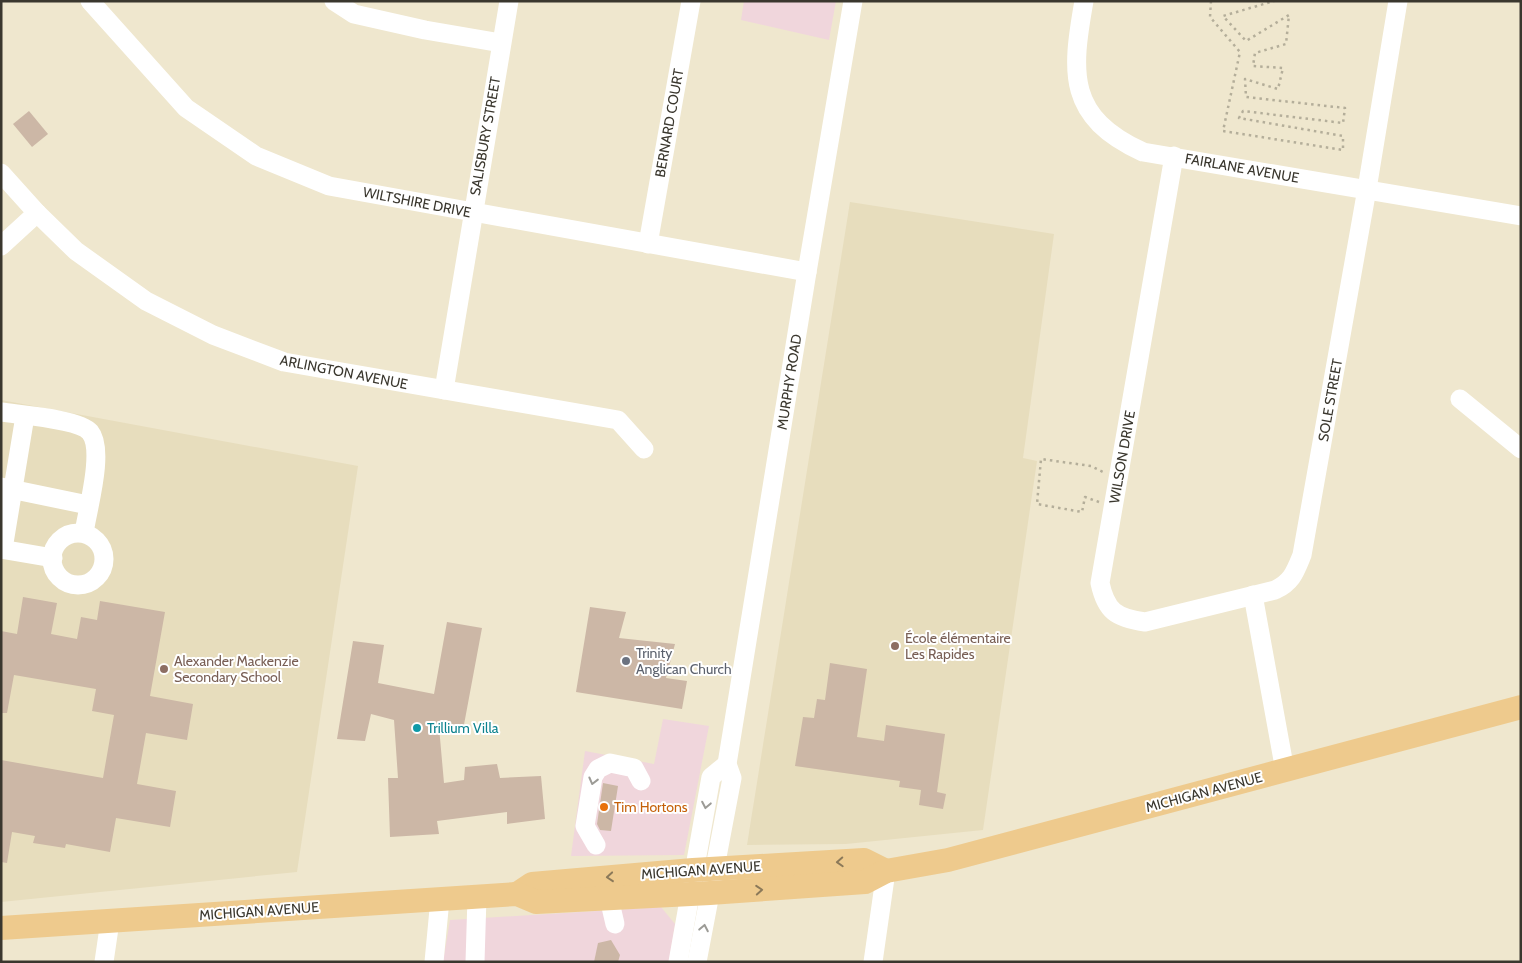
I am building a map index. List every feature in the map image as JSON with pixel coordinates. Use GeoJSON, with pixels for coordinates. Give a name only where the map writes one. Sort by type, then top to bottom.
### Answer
{"type":"FeatureCollection","features":[{"type":"Feature","properties":{"kind":"main road","name":"MICHIGAN AVENUE"},"geometry":{"type":"LineString","coordinates":[[1,928],[517,894],[536,902],[700,894],[865,882],[886,872],[948,860],[1521,707]]}},
{"type":"Feature","properties":{"kind":"main road","name":"MICHIGAN AVENUE"},"geometry":{"type":"LineString","coordinates":[[517,894],[532,884],[705,869],[864,860],[886,872]]}},
{"type":"Feature","properties":{"kind":"street","name":"WILTSHIRE DRIVE"},"geometry":{"type":"LineString","coordinates":[[90,1],[186,108],[256,156],[329,186],[807,272]]}},
{"type":"Feature","properties":{"kind":"street"},"geometry":{"type":"LineString","coordinates":[[334,1],[354,14],[425,30],[502,43]]}},
{"type":"Feature","properties":{"kind":"street","name":"SALISBURY STREET"},"geometry":{"type":"LineString","coordinates":[[444,390],[472,213],[509,1]]}},
{"type":"Feature","properties":{"kind":"street","name":"BERNARD COURT"},"geometry":{"type":"LineString","coordinates":[[648,244],[692,1]]}},
{"type":"Feature","properties":{"kind":"street","name":"MURPHY ROAD"},"geometry":{"type":"LineString","coordinates":[[678,962],[700,894],[705,869],[711,777],[727,764],[807,272],[854,1]]}},
{"type":"Feature","properties":{"kind":"street","name":"FAIRLANE AVENUE"},"geometry":{"type":"LineString","coordinates":[[1084,1],[1076,46],[1076,66],[1080,96],[1108,132],[1122,142],[1143,152],[1521,216]]}},
{"type":"Feature","properties":{"kind":"street","name":"SOLE STREET"},"geometry":{"type":"LineString","coordinates":[[1253,595],[1275,590],[1286,585],[1293,578],[1302,555],[1367,189],[1398,1]]}},
{"type":"Feature","properties":{"kind":"street","name":"WILSON DRIVE"},"geometry":{"type":"LineString","coordinates":[[1174,156],[1100,583],[1104,602],[1113,612],[1129,620],[1145,622],[1253,595]]}},
{"type":"Feature","properties":{"kind":"street","name":"ARLINGTON AVENUE"},"geometry":{"type":"LineString","coordinates":[[1,173],[37,213],[76,251],[146,301],[213,335],[284,362],[618,420],[644,449]]}},
{"type":"Feature","properties":{"kind":"street"},"geometry":{"type":"LineString","coordinates":[[1,246],[37,213]]}},
{"type":"Feature","properties":{"kind":"street"},"geometry":{"type":"LineString","coordinates":[[1460,399],[1521,449]]}},
{"type":"Feature","properties":{"kind":"street"},"geometry":{"type":"LineString","coordinates":[[1,412],[74,424],[89,431],[95,441],[97,455],[84,533]]}},
{"type":"Feature","properties":{"kind":"street"},"geometry":{"type":"LineString","coordinates":[[25,416],[7,488],[2,549],[53,558]]}},
{"type":"Feature","properties":{"kind":"street"},"geometry":{"type":"LineString","coordinates":[[7,488],[88,505]]}},
{"type":"Feature","properties":{"kind":"street"},"geometry":{"type":"LineString","coordinates":[[75,533],[84,533],[99,542],[105,555],[99,578],[84,584],[70,583],[61,578],[53,569],[55,548],[61,539],[75,533]]}},
{"type":"Feature","properties":{"kind":"street"},"geometry":{"type":"LineString","coordinates":[[1253,595],[1285,771]]}},
{"type":"Feature","properties":{"kind":"street"},"geometry":{"type":"LineString","coordinates":[[596,845],[586,826],[593,777],[598,769],[610,763],[634,768],[641,781]]}},
{"type":"Feature","properties":{"kind":"street"},"geometry":{"type":"LineString","coordinates":[[873,962],[886,872]]}},
{"type":"Feature","properties":{"kind":"street","name":"MURPHY ROAD"},"geometry":{"type":"LineString","coordinates":[[697,962],[700,894]]}},
{"type":"Feature","properties":{"kind":"street"},"geometry":{"type":"LineString","coordinates":[[476,962],[477,897]]}},
{"type":"Feature","properties":{"kind":"street"},"geometry":{"type":"LineString","coordinates":[[609,898],[614,924]]}},
{"type":"Feature","properties":{"kind":"street"},"geometry":{"type":"LineString","coordinates":[[434,962],[440,899]]}},
{"type":"Feature","properties":{"kind":"street"},"geometry":{"type":"LineString","coordinates":[[104,962],[110,921]]}},
{"type":"Feature","properties":{"kind":"path"},"geometry":{"type":"LineString","coordinates":[[1212,1],[1210,18],[1240,52],[1223,131],[1343,150],[1343,136],[1239,118],[1243,111],[1343,123],[1345,108],[1246,96],[1245,79],[1278,89],[1283,68],[1253,66],[1255,53],[1286,44],[1289,15],[1246,40],[1223,16],[1274,1]]}},
{"type":"Feature","properties":{"kind":"path"},"geometry":{"type":"LineString","coordinates":[[1114,506],[1085,498],[1082,512],[1037,504],[1041,459],[1091,466],[1118,478]]}},
{"type":"Feature","properties":{"kind":"shaded area"},"geometry":{"type":"Polygon","coordinates":[[[744,1],[836,1],[829,40],[741,20],[744,1]]]}},
{"type":"Feature","properties":{"kind":"shaded area","name":"École élémentaire Les Rapides"},"geometry":{"type":"Polygon","coordinates":[[[850,202],[1054,234],[1023,458],[1037,461],[983,830],[846,844],[747,845],[850,202]]]}},
{"type":"Feature","properties":{"kind":"shaded area","name":"Alexander Mackenzie Secondary School"},"geometry":{"type":"Polygon","coordinates":[[[1,400],[358,466],[297,872],[1,902],[1,400]]]}},
{"type":"Feature","properties":{"kind":"shaded area"},"geometry":{"type":"Polygon","coordinates":[[[663,719],[709,726],[684,855],[571,856],[585,751],[654,764],[663,719]]]}},
{"type":"Feature","properties":{"kind":"shaded area"},"geometry":{"type":"Polygon","coordinates":[[[661,907],[675,924],[669,962],[443,962],[450,920],[661,907]]]}},
{"type":"Feature","properties":{"kind":"building"},"geometry":{"type":"Polygon","coordinates":[[[29,111],[48,134],[32,147],[13,124],[29,111]]]}},
{"type":"Feature","properties":{"kind":"building"},"geometry":{"type":"Polygon","coordinates":[[[23,597],[57,603],[51,634],[77,639],[81,617],[97,620],[100,601],[165,612],[150,696],[193,704],[187,740],[146,733],[137,784],[176,791],[170,827],[116,818],[110,852],[66,844],[65,848],[33,843],[35,836],[12,832],[7,863],[1,862],[1,760],[103,778],[114,715],[92,711],[96,689],[14,675],[7,713],[1,713],[1,631],[17,634],[23,597]]]}},
{"type":"Feature","properties":{"kind":"building","name":"Trinity Anglican Church"},"geometry":{"type":"Polygon","coordinates":[[[590,607],[626,612],[619,638],[675,644],[666,678],[687,681],[682,709],[576,692],[590,607]]]}},
{"type":"Feature","properties":{"kind":"building","name":"Trillium Villa"},"geometry":{"type":"Polygon","coordinates":[[[447,622],[482,628],[463,730],[439,727],[444,783],[464,780],[465,767],[497,764],[500,778],[541,776],[545,819],[507,824],[507,812],[437,821],[439,834],[390,837],[388,778],[398,778],[394,720],[371,714],[365,741],[337,739],[353,641],[384,645],[378,683],[434,694],[447,622]]]}},
{"type":"Feature","properties":{"kind":"building"},"geometry":{"type":"Polygon","coordinates":[[[830,663],[867,669],[857,737],[884,741],[886,725],[945,734],[937,792],[946,794],[943,809],[919,805],[921,790],[899,787],[900,781],[795,766],[803,717],[814,718],[817,699],[825,700],[830,663]]]}},
{"type":"Feature","properties":{"kind":"building","name":"Tim Hortons"},"geometry":{"type":"Polygon","coordinates":[[[603,783],[618,786],[611,831],[600,830],[597,824],[603,783]]]}},
{"type":"Feature","properties":{"kind":"building"},"geometry":{"type":"Polygon","coordinates":[[[611,940],[620,955],[618,962],[594,962],[598,943],[611,940]]]}},
{"type":"Feature","properties":{"kind":"place","name":"École élémentaire Les Rapides"},"geometry":{"type":"Point","coordinates":[895,646]}},
{"type":"Feature","properties":{"kind":"place","name":"Trinity Anglican Church"},"geometry":{"type":"Point","coordinates":[626,661]}},
{"type":"Feature","properties":{"kind":"place","name":"Alexander Mackenzie Secondary School"},"geometry":{"type":"Point","coordinates":[164,669]}},
{"type":"Feature","properties":{"kind":"place","name":"Trillium Villa"},"geometry":{"type":"Point","coordinates":[417,728]}},
{"type":"Feature","properties":{"kind":"place","name":"Tim Hortons"},"geometry":{"type":"Point","coordinates":[604,807]}}]}
